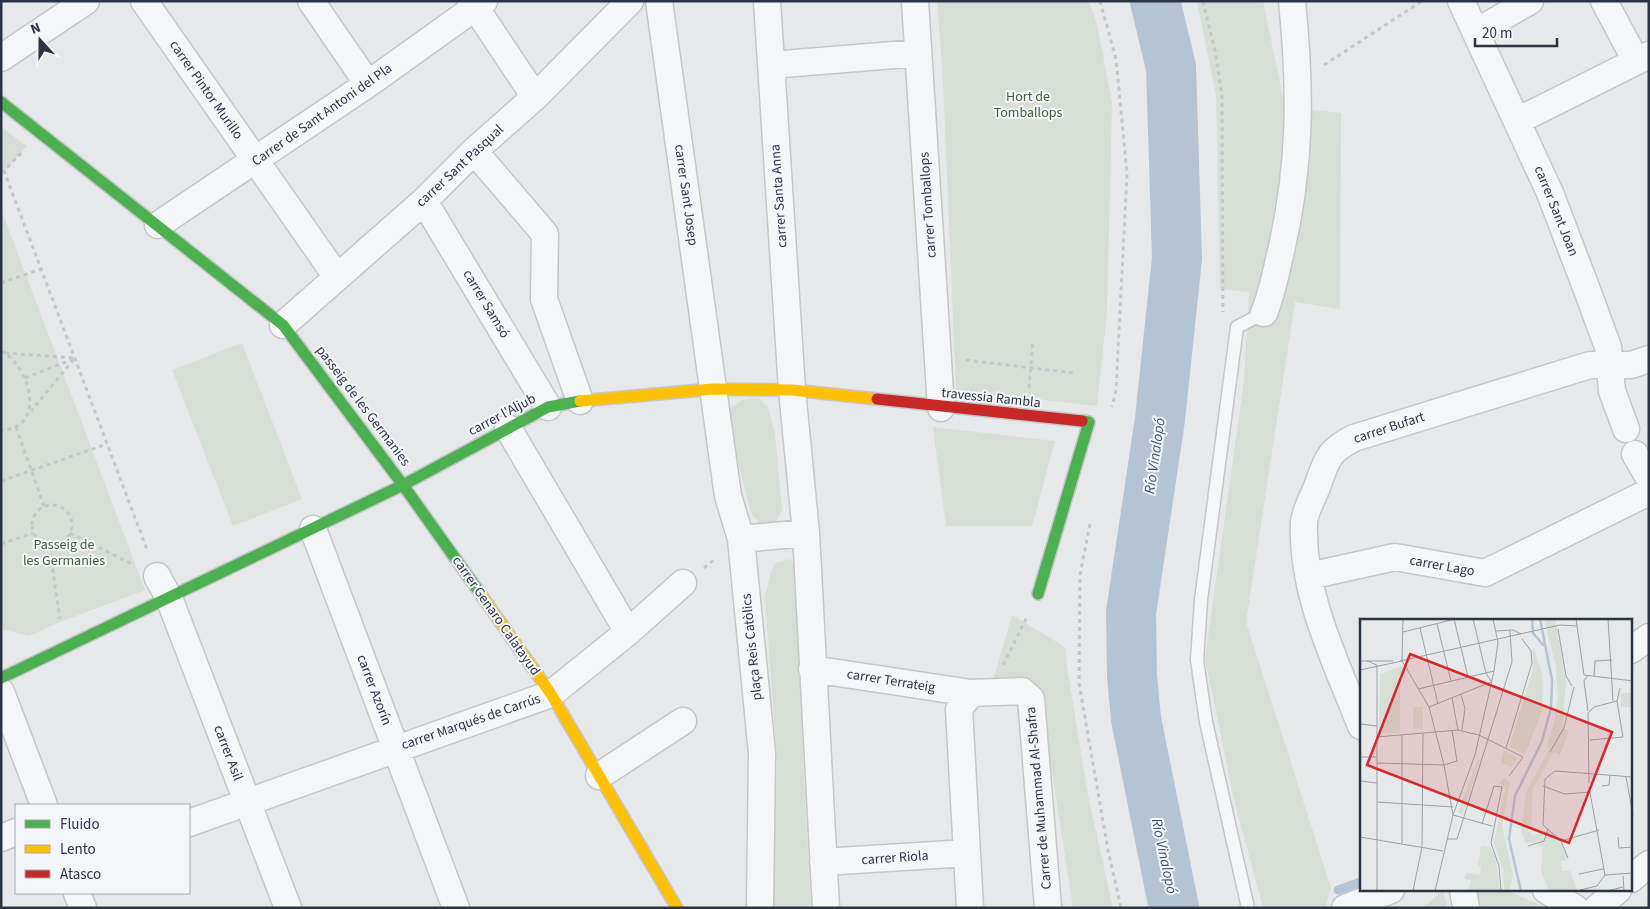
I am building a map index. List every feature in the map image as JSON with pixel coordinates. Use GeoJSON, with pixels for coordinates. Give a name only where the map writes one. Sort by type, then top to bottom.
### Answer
{"type":"FeatureCollection","features":[{"type":"Feature","properties":{"kind":"street"},"geometry":{"type":"LineString","coordinates":[[1,58],[86,1]]}},
{"type":"Feature","properties":{"kind":"street","name":"carrer Pintor Murillo"},"geometry":{"type":"LineString","coordinates":[[144,1],[337,277]]}},
{"type":"Feature","properties":{"kind":"street"},"geometry":{"type":"LineString","coordinates":[[310,1],[368,84]]}},
{"type":"Feature","properties":{"kind":"street","name":"carrer Sant Pasqual"},"geometry":{"type":"LineString","coordinates":[[283,325],[424,201],[474,151],[535,97],[630,1]]}},
{"type":"Feature","properties":{"kind":"street","name":"carrer Sant Josep"},"geometry":{"type":"LineString","coordinates":[[659,1],[713,389]]}},
{"type":"Feature","properties":{"kind":"street","name":"carrer Santa Anna"},"geometry":{"type":"LineString","coordinates":[[767,1],[792,390]]}},
{"type":"Feature","properties":{"kind":"street","name":"carrer Tomballops"},"geometry":{"type":"LineString","coordinates":[[915,1],[941,408]]}},
{"type":"Feature","properties":{"kind":"street"},"geometry":{"type":"LineString","coordinates":[[1264,313],[1270,298],[1290,213],[1297,159],[1299,104],[1292,1]]}},
{"type":"Feature","properties":{"kind":"street","name":"carrer Sant Joan"},"geometry":{"type":"LineString","coordinates":[[1461,1],[1550,193],[1608,347],[1612,391],[1626,429]]}},
{"type":"Feature","properties":{"kind":"street"},"geometry":{"type":"LineString","coordinates":[[1476,32],[1530,1]]}},
{"type":"Feature","properties":{"kind":"street"},"geometry":{"type":"LineString","coordinates":[[1517,122],[1642,58],[1604,1]]}},
{"type":"Feature","properties":{"kind":"street"},"geometry":{"type":"LineString","coordinates":[[477,3],[535,97]]}},
{"type":"Feature","properties":{"kind":"street","name":"Carrer de Sant Antoni del Pla"},"geometry":{"type":"LineString","coordinates":[[158,225],[368,84],[477,3]]}},
{"type":"Feature","properties":{"kind":"street"},"geometry":{"type":"LineString","coordinates":[[771,65],[918,53]]}},
{"type":"Feature","properties":{"kind":"street","name":"passeig de les Germanies"},"geometry":{"type":"LineString","coordinates":[[1,102],[283,325],[403,485],[313,529],[163,587],[1,678]]}},
{"type":"Feature","properties":{"kind":"street"},"geometry":{"type":"LineString","coordinates":[[474,151],[545,234],[544,299],[580,401]]}},
{"type":"Feature","properties":{"kind":"street","name":"carrer Samsó"},"geometry":{"type":"LineString","coordinates":[[424,201],[548,407]]}},
{"type":"Feature","properties":{"kind":"street","name":"carrer Bufart"},"geometry":{"type":"LineString","coordinates":[[1360,723],[1320,622],[1308,576],[1304,521],[1326,460],[1336,447],[1354,438],[1590,365],[1631,365],[1649,359]]}},
{"type":"Feature","properties":{"kind":"street","name":"travessia Rambla"},"geometry":{"type":"LineString","coordinates":[[713,389],[792,390],[941,408],[1089,422],[1038,594]]}},
{"type":"Feature","properties":{"kind":"street","name":"carrer l'Aljub"},"geometry":{"type":"LineString","coordinates":[[403,485],[548,407],[580,401],[713,389]]}},
{"type":"Feature","properties":{"kind":"street","name":"plaça Reis Catòlics"},"geometry":{"type":"LineString","coordinates":[[713,389],[728,496],[741,539],[762,753],[760,908]]}},
{"type":"Feature","properties":{"kind":"street"},"geometry":{"type":"LineString","coordinates":[[792,390],[806,533],[826,908]]}},
{"type":"Feature","properties":{"kind":"street"},"geometry":{"type":"LineString","coordinates":[[508,428],[628,632]]}},
{"type":"Feature","properties":{"kind":"street"},"geometry":{"type":"LineString","coordinates":[[1635,454],[1649,478]]}},
{"type":"Feature","properties":{"kind":"street","name":"carrer Genaro Calatayud"},"geometry":{"type":"LineString","coordinates":[[403,485],[551,694],[677,908]]}},
{"type":"Feature","properties":{"kind":"street","name":"carrer Lago"},"geometry":{"type":"LineString","coordinates":[[1308,576],[1395,558],[1485,574],[1649,492]]}},
{"type":"Feature","properties":{"kind":"street","name":"carrer Azorín"},"geometry":{"type":"LineString","coordinates":[[313,529],[456,908]]}},
{"type":"Feature","properties":{"kind":"street"},"geometry":{"type":"LineString","coordinates":[[741,539],[806,533]]}},
{"type":"Feature","properties":{"kind":"street","name":"carrer Marqués de Carrús"},"geometry":{"type":"LineString","coordinates":[[190,823],[551,694],[628,632],[683,583]]}},
{"type":"Feature","properties":{"kind":"street","name":"carrer Asil"},"geometry":{"type":"LineString","coordinates":[[163,587],[288,908]]}},
{"type":"Feature","properties":{"kind":"street"},"geometry":{"type":"LineString","coordinates":[[1632,649],[1649,637]]}},
{"type":"Feature","properties":{"kind":"street","name":"carrer Terrateig"},"geometry":{"type":"LineString","coordinates":[[812,669],[980,693]]}},
{"type":"Feature","properties":{"kind":"street","name":"Carrer de Muhammad Al-Shafra"},"geometry":{"type":"LineString","coordinates":[[980,693],[1022,691],[1031,699],[1048,908]]}},
{"type":"Feature","properties":{"kind":"street"},"geometry":{"type":"LineString","coordinates":[[1,692],[44,804]]}},
{"type":"Feature","properties":{"kind":"street"},"geometry":{"type":"LineString","coordinates":[[970,908],[959,709],[980,693]]}},
{"type":"Feature","properties":{"kind":"street"},"geometry":{"type":"LineString","coordinates":[[600,776],[683,721]]}},
{"type":"Feature","properties":{"kind":"street"},"geometry":{"type":"LineString","coordinates":[[1,838],[15,832]]}},
{"type":"Feature","properties":{"kind":"street","name":"carrer Riola"},"geometry":{"type":"LineString","coordinates":[[823,862],[967,853]]}},
{"type":"Feature","properties":{"kind":"street"},"geometry":{"type":"LineString","coordinates":[[1632,878],[1649,864]]}},
{"type":"Feature","properties":{"kind":"street"},"geometry":{"type":"LineString","coordinates":[[1345,908],[1386,892]]}},
{"type":"Feature","properties":{"kind":"street"},"geometry":{"type":"LineString","coordinates":[[1463,892],[1466,908]]}},
{"type":"Feature","properties":{"kind":"street"},"geometry":{"type":"LineString","coordinates":[[1549,892],[1575,908]]}},
{"type":"Feature","properties":{"kind":"street"},"geometry":{"type":"LineString","coordinates":[[1597,908],[1616,892]]}},
{"type":"Feature","properties":{"kind":"street"},"geometry":{"type":"LineString","coordinates":[[78,894],[83,908]]}},
{"type":"Feature","properties":{"kind":"lane"},"geometry":{"type":"LineString","coordinates":[[1248,908],[1206,722],[1197,660],[1201,600],[1237,327],[1264,313]]}},
{"type":"Feature","properties":{"kind":"path"},"geometry":{"type":"LineString","coordinates":[[1100,1],[1116,59],[1127,174],[1116,390],[1111,416]]}},
{"type":"Feature","properties":{"kind":"path"},"geometry":{"type":"LineString","coordinates":[[1298,82],[1422,1]]}},
{"type":"Feature","properties":{"kind":"path"},"geometry":{"type":"LineString","coordinates":[[40,132],[3,171],[163,587]]}},
{"type":"Feature","properties":{"kind":"path"},"geometry":{"type":"LineString","coordinates":[[1,283],[41,269]]}},
{"type":"Feature","properties":{"kind":"path"},"geometry":{"type":"LineString","coordinates":[[1026,416],[1033,341]]}},
{"type":"Feature","properties":{"kind":"path"},"geometry":{"type":"LineString","coordinates":[[3,352],[75,358]]}},
{"type":"Feature","properties":{"kind":"path"},"geometry":{"type":"LineString","coordinates":[[3,352],[13,358],[25,378],[31,411]]}},
{"type":"Feature","properties":{"kind":"path"},"geometry":{"type":"LineString","coordinates":[[938,357],[1073,372]]}},
{"type":"Feature","properties":{"kind":"path"},"geometry":{"type":"LineString","coordinates":[[25,378],[75,358]]}},
{"type":"Feature","properties":{"kind":"path"},"geometry":{"type":"LineString","coordinates":[[1,430],[16,427],[27,419],[31,411],[75,358]]}},
{"type":"Feature","properties":{"kind":"path"},"geometry":{"type":"LineString","coordinates":[[16,427],[44,506]]}},
{"type":"Feature","properties":{"kind":"path"},"geometry":{"type":"LineString","coordinates":[[1,481],[107,444]]}},
{"type":"Feature","properties":{"kind":"path"},"geometry":{"type":"LineString","coordinates":[[51,504],[64,508],[72,520],[70,534],[62,543],[49,545],[37,539],[33,533],[33,517],[44,506],[51,504]]}},
{"type":"Feature","properties":{"kind":"path"},"geometry":{"type":"LineString","coordinates":[[1091,519],[1080,575],[1079,683],[1108,850],[1121,908]]}},
{"type":"Feature","properties":{"kind":"path"},"geometry":{"type":"LineString","coordinates":[[1,544],[33,533]]}},
{"type":"Feature","properties":{"kind":"path"},"geometry":{"type":"LineString","coordinates":[[70,534],[163,587]]}},
{"type":"Feature","properties":{"kind":"path"},"geometry":{"type":"LineString","coordinates":[[683,583],[741,539]]}},
{"type":"Feature","properties":{"kind":"path"},"geometry":{"type":"LineString","coordinates":[[49,545],[60,622]]}},
{"type":"Feature","properties":{"kind":"path"},"geometry":{"type":"LineString","coordinates":[[980,693],[1038,594]]}},
{"type":"Feature","properties":{"kind":"green space","name":"Hort de Tomballops"},"geometry":{"type":"Polygon","coordinates":[[[937,1],[1089,1],[1097,24],[1112,102],[1107,312],[1097,406],[956,390],[943,80],[937,1]]]}},
{"type":"Feature","properties":{"kind":"green space"},"geometry":{"type":"Polygon","coordinates":[[[1197,1],[1263,1],[1285,107],[1341,113],[1340,309],[1295,302],[1246,622],[1331,888],[1325,908],[1263,908],[1235,803],[1205,659],[1244,381],[1249,292],[1220,289],[1216,95],[1197,1]]]}},
{"type":"Feature","properties":{"kind":"green space"},"geometry":{"type":"Polygon","coordinates":[[[1,127],[27,146],[1,175],[1,127]]]}},
{"type":"Feature","properties":{"kind":"green space","name":"Passeig de les Germanies"},"geometry":{"type":"Polygon","coordinates":[[[1,209],[145,590],[60,622],[29,636],[1,629],[1,209]]]}},
{"type":"Feature","properties":{"kind":"green space"},"geometry":{"type":"Polygon","coordinates":[[[242,343],[302,499],[233,526],[172,370],[242,343]]]}},
{"type":"Feature","properties":{"kind":"green space"},"geometry":{"type":"Polygon","coordinates":[[[759,398],[768,408],[775,433],[782,510],[775,525],[761,524],[752,515],[728,426],[730,409],[742,400],[759,398]]]}},
{"type":"Feature","properties":{"kind":"green space"},"geometry":{"type":"Polygon","coordinates":[[[933,427],[1055,441],[1032,526],[946,526],[933,427]]]}},
{"type":"Feature","properties":{"kind":"green space"},"geometry":{"type":"Polygon","coordinates":[[[790,559],[797,567],[800,599],[803,760],[811,908],[773,908],[777,761],[765,597],[771,572],[776,563],[790,559]]]}},
{"type":"Feature","properties":{"kind":"green space"},"geometry":{"type":"Polygon","coordinates":[[[1012,615],[1065,647],[1088,795],[1113,908],[1073,908],[1040,693],[993,681],[1012,615]]]}},
{"type":"Feature","properties":{"kind":"green space"},"geometry":{"type":"Polygon","coordinates":[[[1441,892],[1444,892],[1448,908],[1423,908],[1441,892]]]}},
{"type":"Feature","properties":{"kind":"green space"},"geometry":{"type":"Polygon","coordinates":[[[1472,892],[1510,892],[1548,908],[1474,908],[1472,892]]]}},
{"type":"Feature","properties":{"kind":"waterway","name":"Río Vinalopó"},"geometry":{"type":"LineString","coordinates":[[1155,1],[1171,67],[1177,258],[1160,419],[1131,613],[1132,676],[1136,719],[1174,908]]}},
{"type":"Feature","properties":{"kind":"waterway"},"geometry":{"type":"LineString","coordinates":[[1338,890],[1360,882]]}},
{"type":"Feature","properties":{"kind":"traffic: fast"},"geometry":{"type":"LineString","coordinates":[[1,102],[283,325],[403,485],[482,596]]}},
{"type":"Feature","properties":{"kind":"traffic: fast"},"geometry":{"type":"LineString","coordinates":[[1,678],[403,485],[548,407],[580,401]]}},
{"type":"Feature","properties":{"kind":"traffic: fast"},"geometry":{"type":"LineString","coordinates":[[1038,594],[1089,422],[1082,421]]}},
{"type":"Feature","properties":{"kind":"traffic: slow"},"geometry":{"type":"LineString","coordinates":[[580,401],[713,389],[792,390],[877,399]]}},
{"type":"Feature","properties":{"kind":"traffic: slow"},"geometry":{"type":"LineString","coordinates":[[482,596],[551,694],[677,908]]}},
{"type":"Feature","properties":{"kind":"traffic: jam"},"geometry":{"type":"LineString","coordinates":[[877,399],[1082,421]]}}]}
